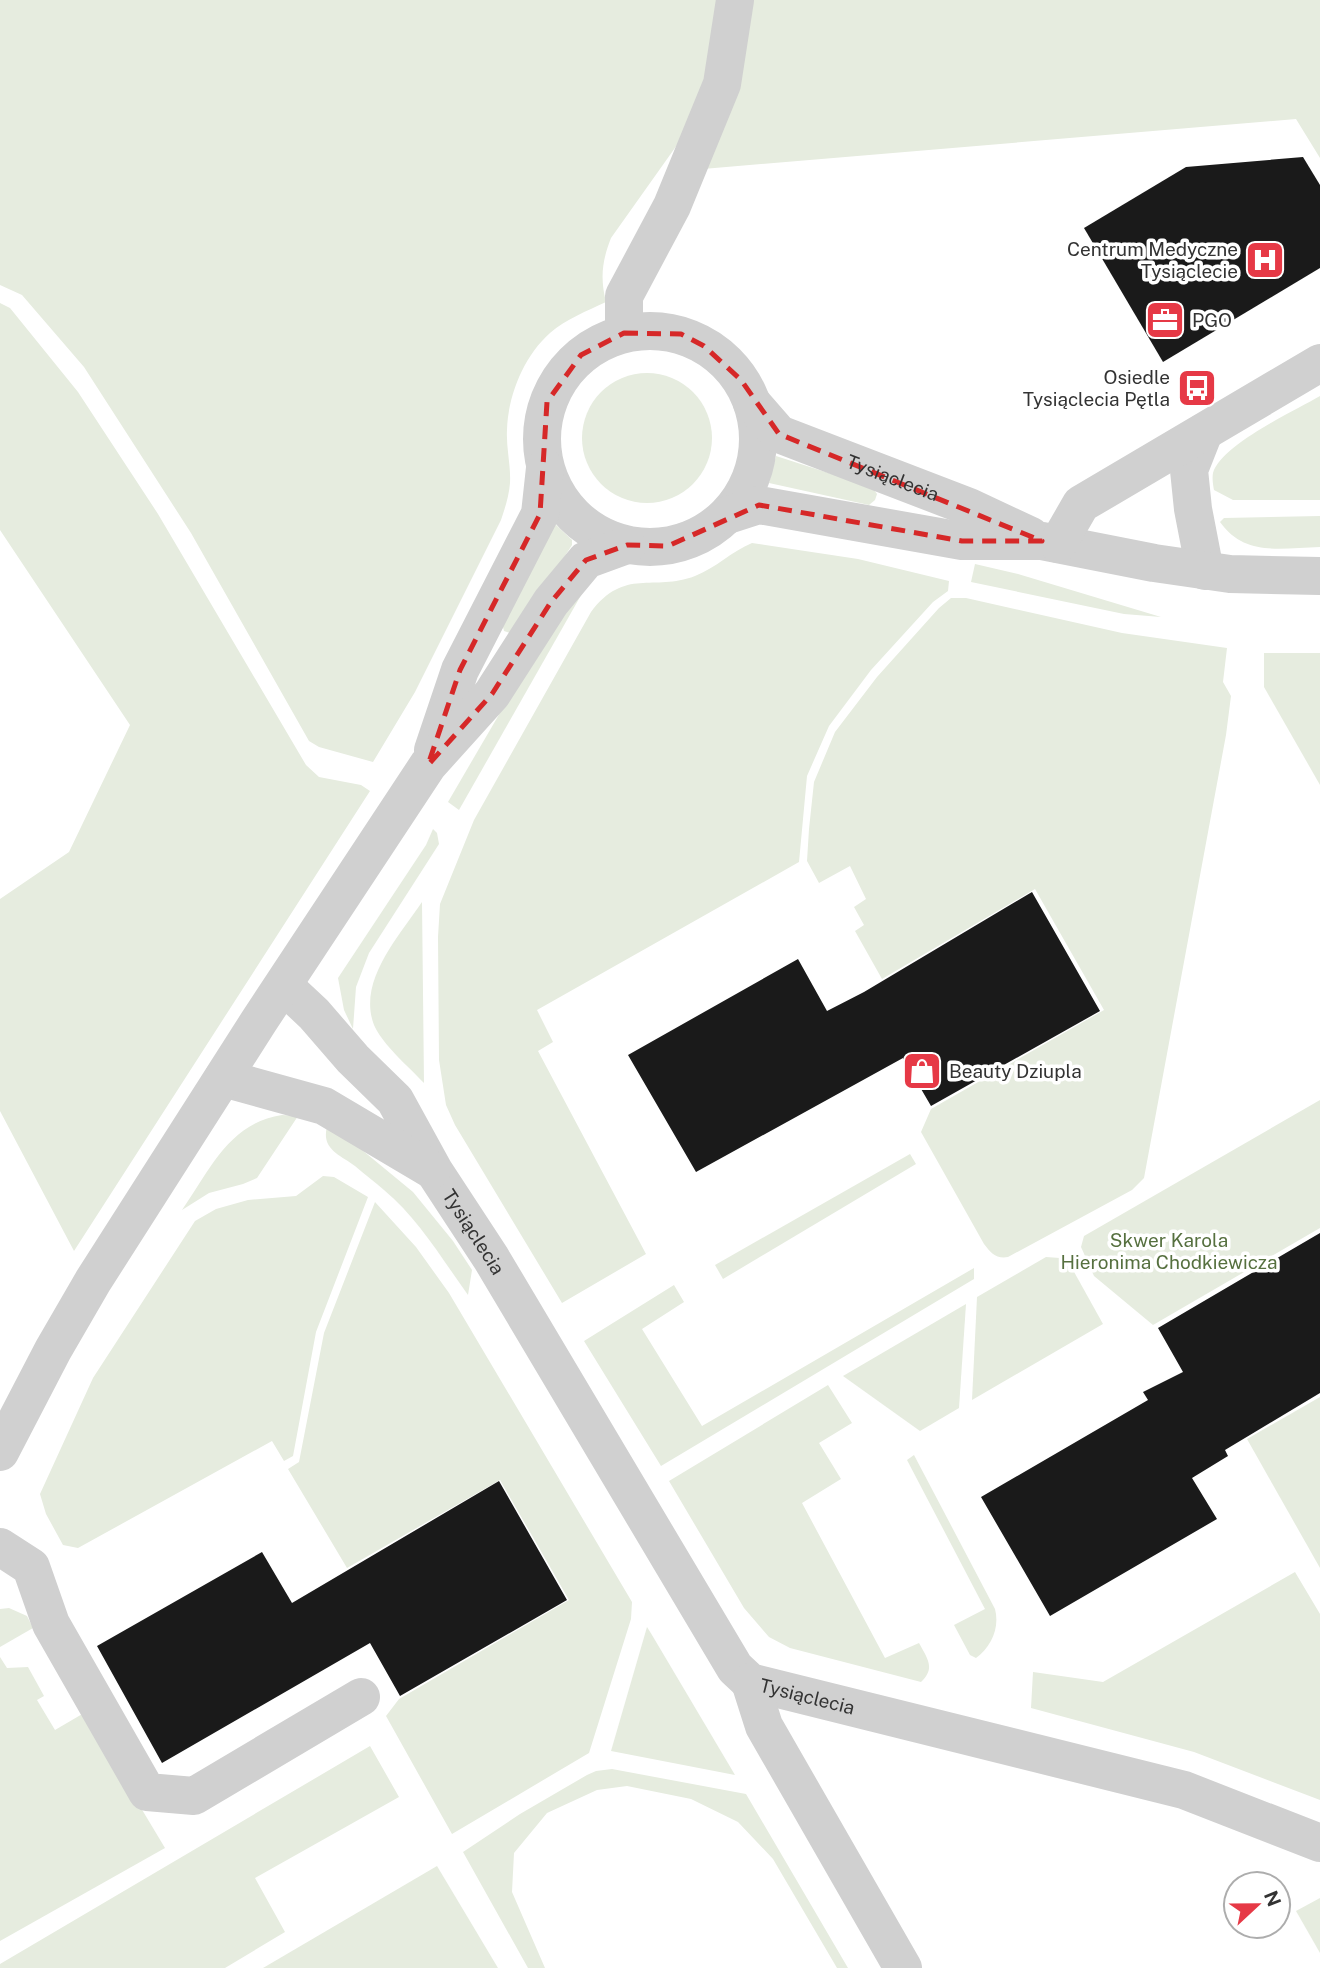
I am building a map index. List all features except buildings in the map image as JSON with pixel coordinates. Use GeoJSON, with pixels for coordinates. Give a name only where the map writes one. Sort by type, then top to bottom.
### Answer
{"type":"FeatureCollection","features":[{"type":"Feature","properties":{"kind":"street"},"geometry":{"type":"LineString","coordinates":[[624,333],[624,296],[672,206],[722,84],[735,0]]}},
{"type":"Feature","properties":{"kind":"street"},"geometry":{"type":"LineString","coordinates":[[428,765],[460,670],[540,514],[545,468],[541,436],[547,402],[561,377],[581,355],[604,340],[624,333],[652,331],[681,334],[704,345],[723,360],[741,380],[752,403],[758,425],[758,453],[742,498],[728,515],[701,535],[668,546],[648,548],[603,537],[584,524],[562,501],[545,468]]}},
{"type":"Feature","properties":{"kind":"street"},"geometry":{"type":"LineString","coordinates":[[1050,543],[1081,504],[1320,363]]}},
{"type":"Feature","properties":{"kind":"street","name":"Tysiąclecia"},"geometry":{"type":"LineString","coordinates":[[752,403],[779,434],[969,507],[1050,543]]}},
{"type":"Feature","properties":{"kind":"street"},"geometry":{"type":"LineString","coordinates":[[1203,432],[1189,470],[1193,509],[1205,571]]}},
{"type":"Feature","properties":{"kind":"street","name":"Tysiąclecia"},"geometry":{"type":"LineString","coordinates":[[728,515],[759,505],[962,541],[1050,543],[1205,571],[1320,576]]}},
{"type":"Feature","properties":{"kind":"street"},"geometry":{"type":"LineString","coordinates":[[0,1452],[86,1293],[428,765],[492,694],[551,602],[586,561],[627,545]]}},
{"type":"Feature","properties":{"kind":"street","name":"Tysiąclecia"},"geometry":{"type":"LineString","coordinates":[[284,986],[395,1100],[434,1171],[491,1258],[735,1668],[750,1682],[1184,1790],[1320,1843]]}},
{"type":"Feature","properties":{"kind":"street","name":"Tysiąclecia"},"geometry":{"type":"LineString","coordinates":[[223,1078],[324,1106],[434,1171]]}},
{"type":"Feature","properties":{"kind":"street"},"geometry":{"type":"LineString","coordinates":[[0,1547],[30,1566],[51,1625],[147,1792],[194,1796],[361,1697]]}},
{"type":"Feature","properties":{"kind":"street"},"geometry":{"type":"LineString","coordinates":[[750,1682],[764,1726],[903,1968]]}},
{"type":"Feature","properties":{"kind":"highlighted area"},"geometry":{"type":"Polygon","coordinates":[[[624,333],[681,334],[704,346],[741,380],[779,434],[1042,541],[962,541],[759,505],[668,546],[627,545],[586,560],[551,602],[492,694],[428,765],[460,670],[540,514],[547,402],[581,355],[624,333]]]}},
{"type":"Feature","properties":{"kind":"green space"},"geometry":{"type":"Polygon","coordinates":[[[0,0],[726,0],[704,107],[611,238],[603,270],[606,302],[570,319],[550,333],[532,353],[519,377],[508,417],[510,483],[501,520],[415,692],[373,762],[319,747],[309,741],[191,533],[84,367],[22,295],[0,285],[0,0]]]}},
{"type":"Feature","properties":{"kind":"green space"},"geometry":{"type":"Polygon","coordinates":[[[750,0],[1320,0],[1320,158],[1296,119],[703,169],[750,0]]]}},
{"type":"Feature","properties":{"kind":"green space"},"geometry":{"type":"Polygon","coordinates":[[[0,303],[10,308],[78,392],[158,514],[306,765],[319,777],[361,785],[370,791],[74,1251],[0,1111],[0,899],[69,852],[130,725],[0,530],[0,303]]]}},
{"type":"Feature","properties":{"kind":"green space"},"geometry":{"type":"Polygon","coordinates":[[[647,373],[672,378],[693,392],[707,413],[712,438],[707,463],[693,484],[672,498],[647,503],[622,498],[601,484],[587,463],[582,438],[587,413],[601,392],[622,378],[647,373]]]}},
{"type":"Feature","properties":{"kind":"green space"},"geometry":{"type":"Polygon","coordinates":[[[1320,396],[1320,500],[1233,500],[1214,490],[1213,473],[1229,451],[1320,396]]]}},
{"type":"Feature","properties":{"kind":"green space"},"geometry":{"type":"Polygon","coordinates":[[[776,456],[872,487],[877,494],[875,500],[869,505],[769,483],[776,456]]]}},
{"type":"Feature","properties":{"kind":"green space"},"geometry":{"type":"Polygon","coordinates":[[[1320,516],[1320,547],[1278,549],[1252,546],[1230,533],[1220,522],[1224,518],[1320,516]]]}},
{"type":"Feature","properties":{"kind":"green space"},"geometry":{"type":"Polygon","coordinates":[[[555,524],[572,540],[572,545],[516,632],[504,631],[502,623],[555,524]]]}},
{"type":"Feature","properties":{"kind":"green space"},"geometry":{"type":"Polygon","coordinates":[[[752,543],[858,559],[949,581],[948,591],[933,602],[871,670],[829,726],[807,776],[799,862],[537,1010],[553,1042],[538,1051],[646,1254],[562,1303],[455,1125],[446,1105],[439,1060],[440,904],[474,820],[591,612],[616,590],[628,585],[695,576],[752,543]]]}},
{"type":"Feature","properties":{"kind":"green space"},"geometry":{"type":"Polygon","coordinates":[[[975,564],[1018,574],[1161,617],[1124,614],[971,582],[975,564]]]}},
{"type":"Feature","properties":{"kind":"green space"},"geometry":{"type":"Polygon","coordinates":[[[588,583],[459,810],[448,802],[550,627],[588,583]]]}},
{"type":"Feature","properties":{"kind":"green space"},"geometry":{"type":"Polygon","coordinates":[[[951,598],[966,598],[1122,633],[1227,648],[1223,682],[1231,696],[1226,735],[1144,1178],[1132,1190],[1008,1257],[994,1255],[984,1244],[921,1132],[931,1109],[1104,1010],[1035,889],[882,979],[855,931],[864,925],[854,907],[866,899],[850,866],[819,883],[807,861],[814,782],[835,732],[877,677],[951,598]]]}},
{"type":"Feature","properties":{"kind":"green space"},"geometry":{"type":"Polygon","coordinates":[[[1264,653],[1320,653],[1320,785],[1264,687],[1264,653]]]}},
{"type":"Feature","properties":{"kind":"green space"},"geometry":{"type":"Polygon","coordinates":[[[433,829],[437,833],[439,844],[369,953],[356,987],[353,1029],[344,1010],[338,978],[426,845],[433,829]]]}},
{"type":"Feature","properties":{"kind":"green space"},"geometry":{"type":"Polygon","coordinates":[[[422,902],[424,1083],[383,1040],[374,1025],[370,1008],[371,992],[383,959],[422,902]]]}},
{"type":"Feature","properties":{"kind":"green space","name":"Skwer Karola Hieronima Chodkiewicza"},"geometry":{"type":"Polygon","coordinates":[[[1320,1100],[1320,1228],[1153,1325],[1094,1276],[1081,1247],[1084,1236],[1320,1100]]]}},
{"type":"Feature","properties":{"kind":"green space"},"geometry":{"type":"Polygon","coordinates":[[[282,1115],[298,1116],[257,1178],[209,1193],[182,1210],[212,1164],[234,1138],[264,1120],[282,1115]]]}},
{"type":"Feature","properties":{"kind":"green space"},"geometry":{"type":"Polygon","coordinates":[[[327,1127],[356,1145],[413,1192],[453,1241],[472,1270],[468,1295],[408,1213],[381,1187],[333,1151],[327,1141],[327,1127]]]}},
{"type":"Feature","properties":{"kind":"green space"},"geometry":{"type":"Polygon","coordinates":[[[910,1154],[916,1164],[723,1279],[715,1265],[910,1154]]]}},
{"type":"Feature","properties":{"kind":"green space"},"geometry":{"type":"Polygon","coordinates":[[[323,1176],[334,1177],[368,1197],[316,1332],[293,1456],[284,1461],[272,1441],[78,1548],[63,1545],[46,1514],[40,1494],[93,1378],[195,1221],[216,1209],[248,1200],[296,1196],[323,1176]]]}},
{"type":"Feature","properties":{"kind":"green space"},"geometry":{"type":"Polygon","coordinates":[[[375,1202],[416,1247],[449,1293],[632,1602],[631,1619],[589,1753],[452,1834],[386,1716],[399,1699],[569,1600],[500,1480],[347,1568],[288,1469],[299,1462],[324,1333],[375,1202]]]}},
{"type":"Feature","properties":{"kind":"green space"},"geometry":{"type":"Polygon","coordinates":[[[1046,1257],[1060,1258],[1073,1270],[1103,1324],[972,1400],[977,1297],[1046,1257]]]}},
{"type":"Feature","properties":{"kind":"green space"},"geometry":{"type":"Polygon","coordinates":[[[974,1268],[974,1279],[661,1466],[584,1341],[674,1285],[684,1302],[642,1329],[702,1426],[974,1268]]]}},
{"type":"Feature","properties":{"kind":"green space"},"geometry":{"type":"Polygon","coordinates":[[[966,1304],[959,1408],[920,1431],[843,1376],[966,1304]]]}},
{"type":"Feature","properties":{"kind":"green space"},"geometry":{"type":"Polygon","coordinates":[[[828,1385],[852,1423],[819,1443],[841,1479],[802,1503],[885,1658],[919,1643],[929,1667],[921,1682],[790,1648],[769,1637],[744,1608],[669,1481],[828,1385]]]}},
{"type":"Feature","properties":{"kind":"green space"},"geometry":{"type":"Polygon","coordinates":[[[1320,1397],[1320,1568],[1247,1439],[1320,1397]]]}},
{"type":"Feature","properties":{"kind":"green space"},"geometry":{"type":"Polygon","coordinates":[[[914,1455],[995,1609],[993,1637],[976,1658],[970,1655],[954,1625],[985,1609],[907,1460],[914,1455]]]}},
{"type":"Feature","properties":{"kind":"green space"},"geometry":{"type":"Polygon","coordinates":[[[1295,1572],[1320,1614],[1320,1800],[1194,1752],[1031,1708],[1033,1672],[1103,1682],[1295,1572]]]}},
{"type":"Feature","properties":{"kind":"green space"},"geometry":{"type":"Polygon","coordinates":[[[9,1608],[27,1616],[33,1628],[0,1647],[0,1609],[9,1608]]]}},
{"type":"Feature","properties":{"kind":"green space"},"geometry":{"type":"Polygon","coordinates":[[[647,1627],[652,1635],[735,1775],[611,1751],[647,1627]]]}},
{"type":"Feature","properties":{"kind":"green space"},"geometry":{"type":"Polygon","coordinates":[[[0,1657],[7,1668],[28,1667],[44,1696],[37,1700],[55,1730],[84,1713],[165,1848],[0,1941],[0,1657]]]}},
{"type":"Feature","properties":{"kind":"green space"},"geometry":{"type":"Polygon","coordinates":[[[370,1746],[399,1797],[255,1878],[285,1932],[225,1968],[0,1968],[0,1964],[370,1746]]]}},
{"type":"Feature","properties":{"kind":"green space"},"geometry":{"type":"Polygon","coordinates":[[[612,1769],[746,1794],[848,1968],[837,1968],[773,1859],[738,1822],[691,1799],[627,1786],[597,1790],[547,1813],[514,1853],[512,1892],[545,1968],[528,1968],[463,1852],[520,1814],[587,1775],[612,1769]]]}},
{"type":"Feature","properties":{"kind":"green space"},"geometry":{"type":"Polygon","coordinates":[[[437,1866],[498,1968],[263,1968],[437,1866]]]}},
{"type":"Feature","properties":{"kind":"green space"},"geometry":{"type":"Polygon","coordinates":[[[1320,1898],[1320,1953],[1296,1911],[1320,1898]]]}},
{"type":"Feature","properties":{"kind":"place","name":"Centrum Medyczne Tysiąclecie"},"geometry":{"type":"Point","coordinates":[1265,260]}},
{"type":"Feature","properties":{"kind":"place","name":"PGO"},"geometry":{"type":"Point","coordinates":[1165,320]}},
{"type":"Feature","properties":{"kind":"place","name":"Osiedle Tysiąclecia Pętla"},"geometry":{"type":"Point","coordinates":[1197,388]}},
{"type":"Feature","properties":{"kind":"place","name":"Beauty Dziupla"},"geometry":{"type":"Point","coordinates":[922,1071]}}]}
